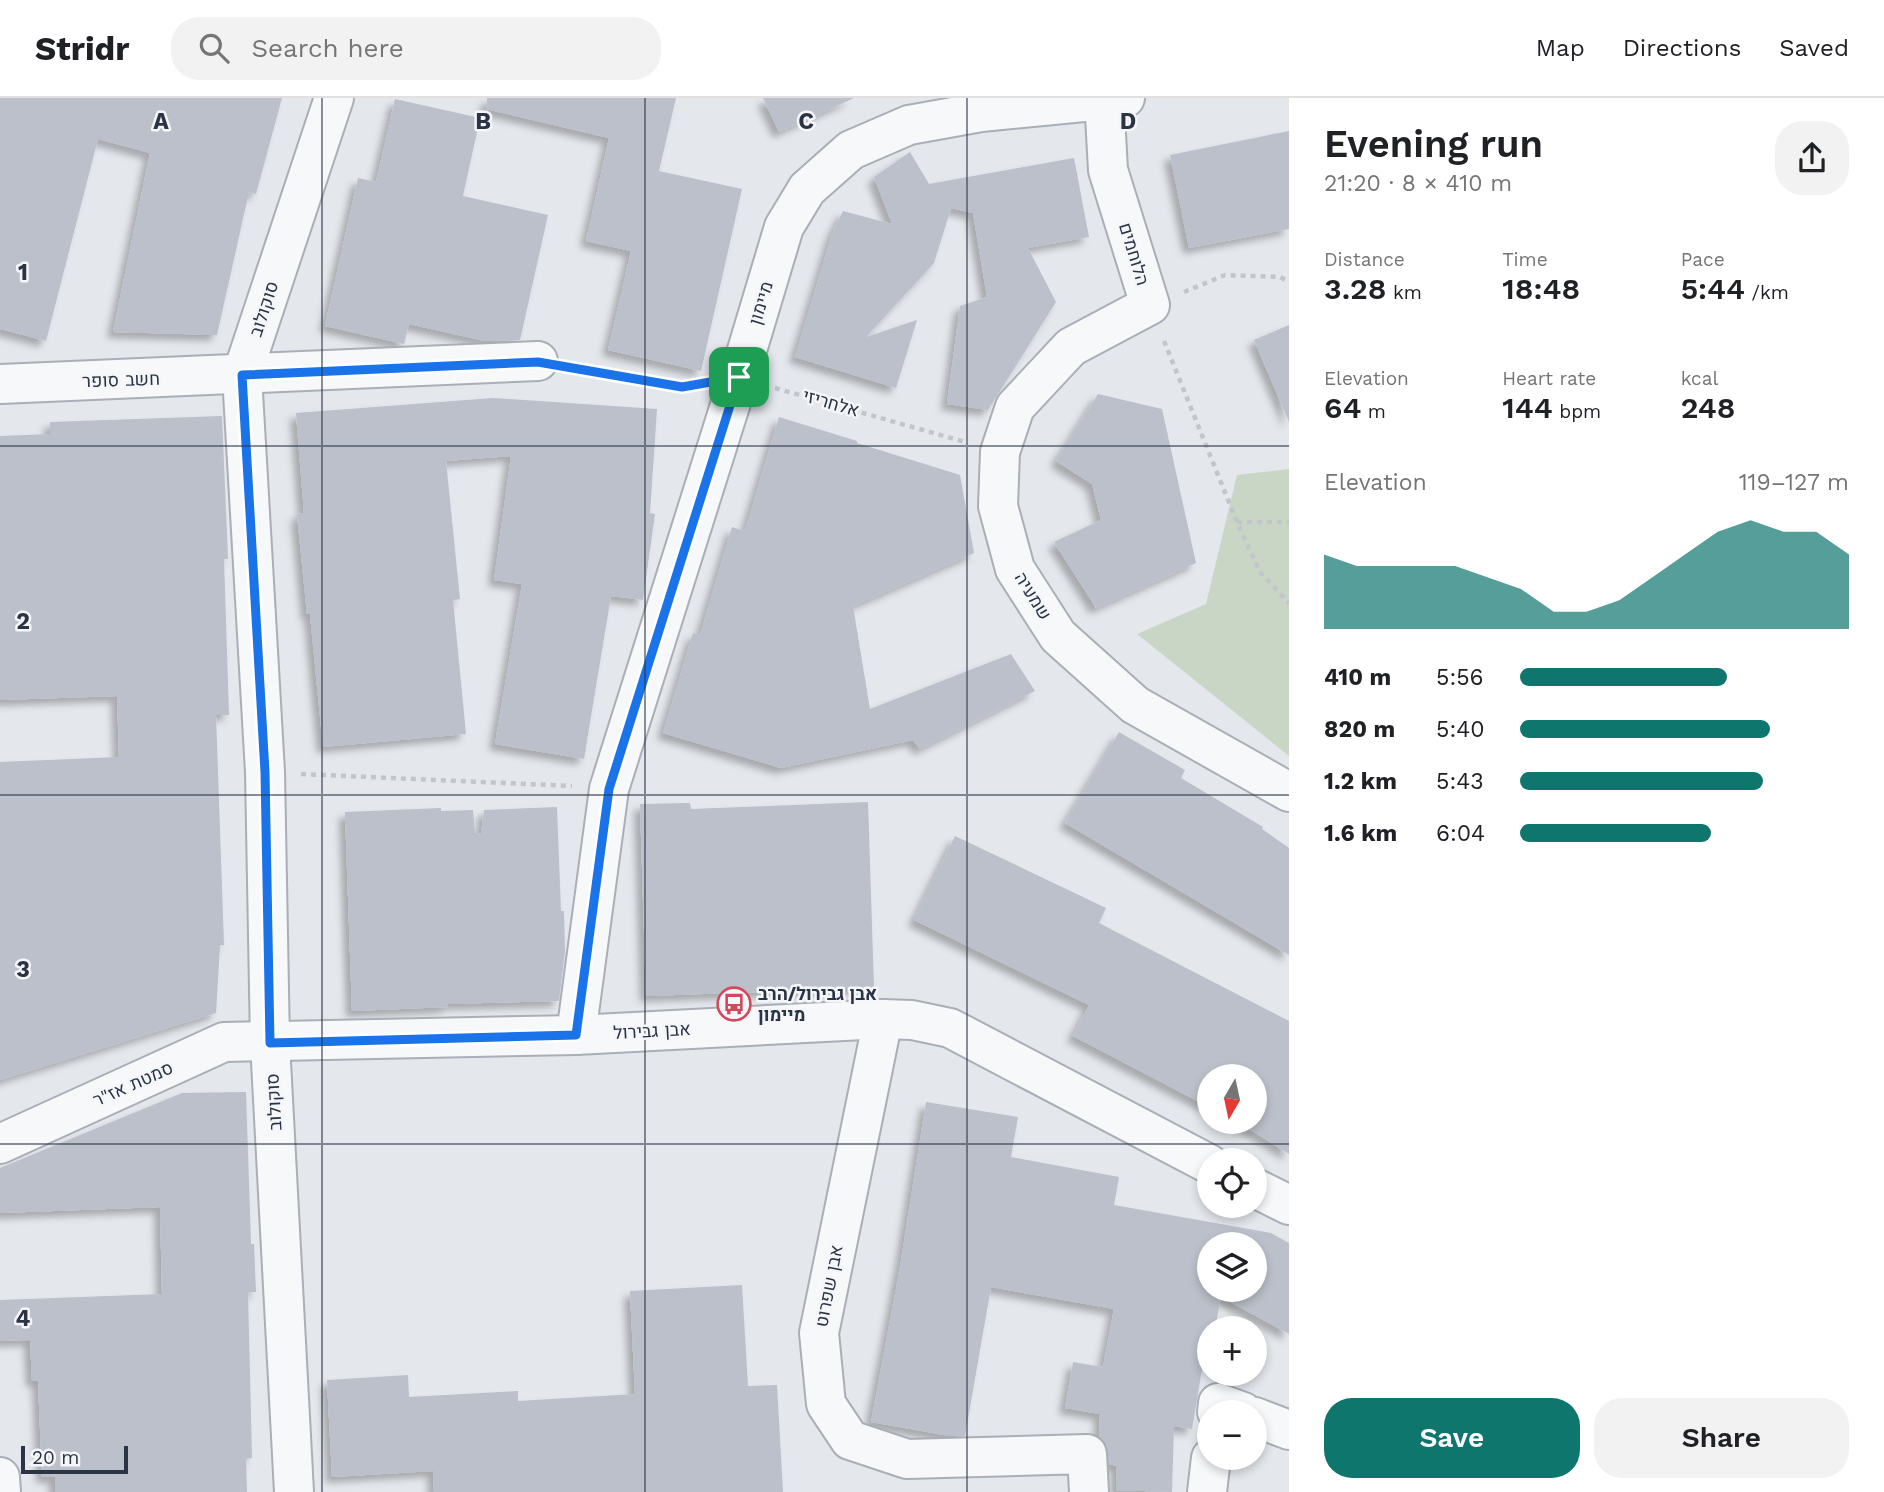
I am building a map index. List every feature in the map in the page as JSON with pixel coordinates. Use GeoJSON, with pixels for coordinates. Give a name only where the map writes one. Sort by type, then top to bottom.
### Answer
{"type":"FeatureCollection","features":[{"type":"Feature","properties":{"kind":"street","name":"סוקולוב"},"geometry":{"type":"LineString","coordinates":[[294,1492],[270,1043],[265,772],[242,375],[334,98]]}},
{"type":"Feature","properties":{"kind":"street","name":"הלוחמים"},"geometry":{"type":"LineString","coordinates":[[1112,99],[1108,170],[1150,305]]}},
{"type":"Feature","properties":{"kind":"street","name":"מיימון"},"geometry":{"type":"LineString","coordinates":[[576,1035],[609,789],[784,227],[807,189],[851,150],[909,125],[981,112],[1112,99]]}},
{"type":"Feature","properties":{"kind":"street","name":"שמעיה"},"geometry":{"type":"LineString","coordinates":[[1150,305],[1070,347],[1016,407],[1000,452],[998,506],[1015,569],[1058,636],[1135,705],[1289,792]]}},
{"type":"Feature","properties":{"kind":"street"},"geometry":{"type":"LineString","coordinates":[[242,375],[538,362]]}},
{"type":"Feature","properties":{"kind":"street","name":"חשב סופר"},"geometry":{"type":"LineString","coordinates":[[0,384],[242,375]]}},
{"type":"Feature","properties":{"kind":"street","name":"אבן גבירול"},"geometry":{"type":"LineString","coordinates":[[270,1043],[576,1035],[883,1018],[912,1020],[950,1028],[1197,1158]]}},
{"type":"Feature","properties":{"kind":"street","name":"אבן שפרוט"},"geometry":{"type":"LineString","coordinates":[[883,1018],[819,1333],[826,1404],[850,1440],[907,1459],[1087,1454],[1089,1492]]}},
{"type":"Feature","properties":{"kind":"street","name":"סמטת אז\"ר"},"geometry":{"type":"LineString","coordinates":[[0,1144],[224,1042],[270,1043]]}},
{"type":"Feature","properties":{"kind":"street"},"geometry":{"type":"LineString","coordinates":[[1267,1194],[1289,1205]]}},
{"type":"Feature","properties":{"kind":"street"},"geometry":{"type":"LineString","coordinates":[[1267,1422],[1289,1430]]}},
{"type":"Feature","properties":{"kind":"street"},"geometry":{"type":"LineString","coordinates":[[1207,1492],[1210,1470]]}},
{"type":"Feature","properties":{"kind":"street"},"geometry":{"type":"LineString","coordinates":[[0,1477],[1,1492]]}},
{"type":"Feature","properties":{"kind":"path","name":"הלוחמים"},"geometry":{"type":"LineString","coordinates":[[1150,305],[1226,275],[1280,277],[1289,282]]}},
{"type":"Feature","properties":{"kind":"path"},"geometry":{"type":"LineString","coordinates":[[1150,305],[1237,522],[1260,572],[1289,603]]}},
{"type":"Feature","properties":{"kind":"path","name":"אלחריזי"},"geometry":{"type":"LineString","coordinates":[[538,362],[682,387],[739,377],[1000,452]]}},
{"type":"Feature","properties":{"kind":"path"},"geometry":{"type":"LineString","coordinates":[[1237,522],[1289,522]]}},
{"type":"Feature","properties":{"kind":"path"},"geometry":{"type":"LineString","coordinates":[[265,772],[609,789]]}},
{"type":"Feature","properties":{"kind":"green space"},"geometry":{"type":"Polygon","coordinates":[[[1289,469],[1289,756],[1137,634],[1206,604],[1237,475],[1289,469]]]}},
{"type":"Feature","properties":{"kind":"building"},"geometry":{"type":"Polygon","coordinates":[[[0,98],[282,98],[256,194],[249,192],[217,335],[113,332],[150,153],[98,139],[46,341],[0,329],[0,98]]]}},
{"type":"Feature","properties":{"kind":"building"},"geometry":{"type":"Polygon","coordinates":[[[487,98],[676,98],[659,171],[742,189],[701,371],[608,350],[631,251],[586,241],[609,138],[486,109],[487,98]]]}},
{"type":"Feature","properties":{"kind":"building"},"geometry":{"type":"Polygon","coordinates":[[[763,98],[854,98],[779,132],[763,98]]]}},
{"type":"Feature","properties":{"kind":"building"},"geometry":{"type":"Polygon","coordinates":[[[395,99],[480,118],[463,196],[548,215],[520,340],[485,341],[409,324],[404,344],[325,326],[358,178],[376,182],[395,99]]]}},
{"type":"Feature","properties":{"kind":"building"},"geometry":{"type":"Polygon","coordinates":[[[1289,131],[1289,229],[1189,248],[1170,155],[1289,131]]]}},
{"type":"Feature","properties":{"kind":"building"},"geometry":{"type":"Polygon","coordinates":[[[910,152],[929,184],[1074,158],[1089,237],[1028,248],[1056,302],[988,410],[947,404],[960,306],[987,297],[973,213],[951,208],[934,263],[866,337],[917,320],[896,388],[795,357],[832,234],[843,211],[892,224],[874,177],[910,152]]]}},
{"type":"Feature","properties":{"kind":"building"},"geometry":{"type":"Polygon","coordinates":[[[1289,325],[1289,422],[1254,340],[1289,325]]]}},
{"type":"Feature","properties":{"kind":"building"},"geometry":{"type":"Polygon","coordinates":[[[1098,394],[1162,409],[1196,563],[1096,608],[1054,542],[1101,520],[1092,484],[1056,461],[1098,394]]]}},
{"type":"Feature","properties":{"kind":"building"},"geometry":{"type":"Polygon","coordinates":[[[493,398],[657,409],[650,513],[655,514],[643,600],[611,596],[584,759],[495,744],[522,584],[494,580],[511,456],[446,461],[460,599],[453,600],[466,734],[323,747],[297,514],[304,513],[296,413],[493,398]]]}},
{"type":"Feature","properties":{"kind":"building"},"geometry":{"type":"Polygon","coordinates":[[[222,416],[228,559],[224,559],[229,715],[216,715],[224,945],[220,945],[216,1013],[0,1080],[0,762],[119,757],[117,696],[0,700],[0,436],[50,434],[50,422],[222,416]]]}},
{"type":"Feature","properties":{"kind":"building"},"geometry":{"type":"Polygon","coordinates":[[[779,417],[960,475],[974,553],[853,606],[870,709],[1011,654],[1035,691],[920,749],[913,740],[781,768],[663,733],[693,633],[700,635],[732,527],[745,531],[779,417]]]}},
{"type":"Feature","properties":{"kind":"building"},"geometry":{"type":"Polygon","coordinates":[[[1119,732],[1185,770],[1181,778],[1263,827],[1262,829],[1289,848],[1289,955],[1065,823],[1119,732]]]}},
{"type":"Feature","properties":{"kind":"building"},"geometry":{"type":"Polygon","coordinates":[[[868,802],[874,988],[646,996],[640,804],[690,803],[691,809],[868,802]]]}},
{"type":"Feature","properties":{"kind":"building"},"geometry":{"type":"Polygon","coordinates":[[[557,807],[565,952],[559,1001],[447,1004],[448,1007],[352,1011],[345,812],[441,808],[441,811],[473,810],[475,833],[481,834],[484,810],[557,807]]]}},
{"type":"Feature","properties":{"kind":"building"},"geometry":{"type":"Polygon","coordinates":[[[955,836],[1106,908],[1099,923],[1289,1021],[1289,1154],[1257,1134],[1267,1134],[1267,1064],[1197,1064],[1197,1101],[1073,1036],[1089,1005],[914,920],[955,836]]]}},
{"type":"Feature","properties":{"kind":"building"},"geometry":{"type":"Polygon","coordinates":[[[246,1092],[251,1244],[254,1244],[256,1292],[248,1292],[252,1458],[246,1459],[247,1492],[55,1492],[55,1477],[42,1477],[38,1381],[32,1381],[30,1340],[0,1341],[0,1300],[162,1294],[160,1207],[0,1213],[0,1168],[182,1093],[246,1092]]]}},
{"type":"Feature","properties":{"kind":"building"},"geometry":{"type":"Polygon","coordinates":[[[926,1102],[1018,1117],[1011,1157],[1119,1177],[1114,1205],[1265,1232],[1197,1232],[1197,1302],[1220,1302],[1217,1316],[1197,1316],[1197,1386],[1199,1386],[1192,1429],[1174,1426],[1172,1492],[1116,1490],[1117,1466],[1109,1464],[1106,1443],[1099,1436],[1100,1414],[1065,1408],[1073,1362],[1103,1367],[1114,1309],[991,1287],[965,1436],[950,1436],[871,1422],[900,1267],[926,1102]]]}},
{"type":"Feature","properties":{"kind":"building"},"geometry":{"type":"Polygon","coordinates":[[[1267,1232],[1289,1243],[1289,1334],[1267,1322],[1267,1316],[1256,1316],[1230,1302],[1267,1302],[1267,1232]]]}},
{"type":"Feature","properties":{"kind":"building"},"geometry":{"type":"Polygon","coordinates":[[[742,1285],[748,1386],[777,1385],[783,1492],[434,1492],[433,1471],[332,1477],[327,1380],[408,1375],[409,1397],[518,1391],[518,1401],[635,1394],[630,1291],[742,1285]]]}},
{"type":"Feature","properties":{"kind":"place","name":"אבן גבירול/הרב מיימון"},"geometry":{"type":"Point","coordinates":[734,1004]}},
{"type":"Feature","properties":{"kind":"route"},"geometry":{"type":"LineString","coordinates":[[538,362],[682,387],[739,377],[609,789],[576,1035],[270,1043],[265,772],[242,375],[538,362]]}}]}
